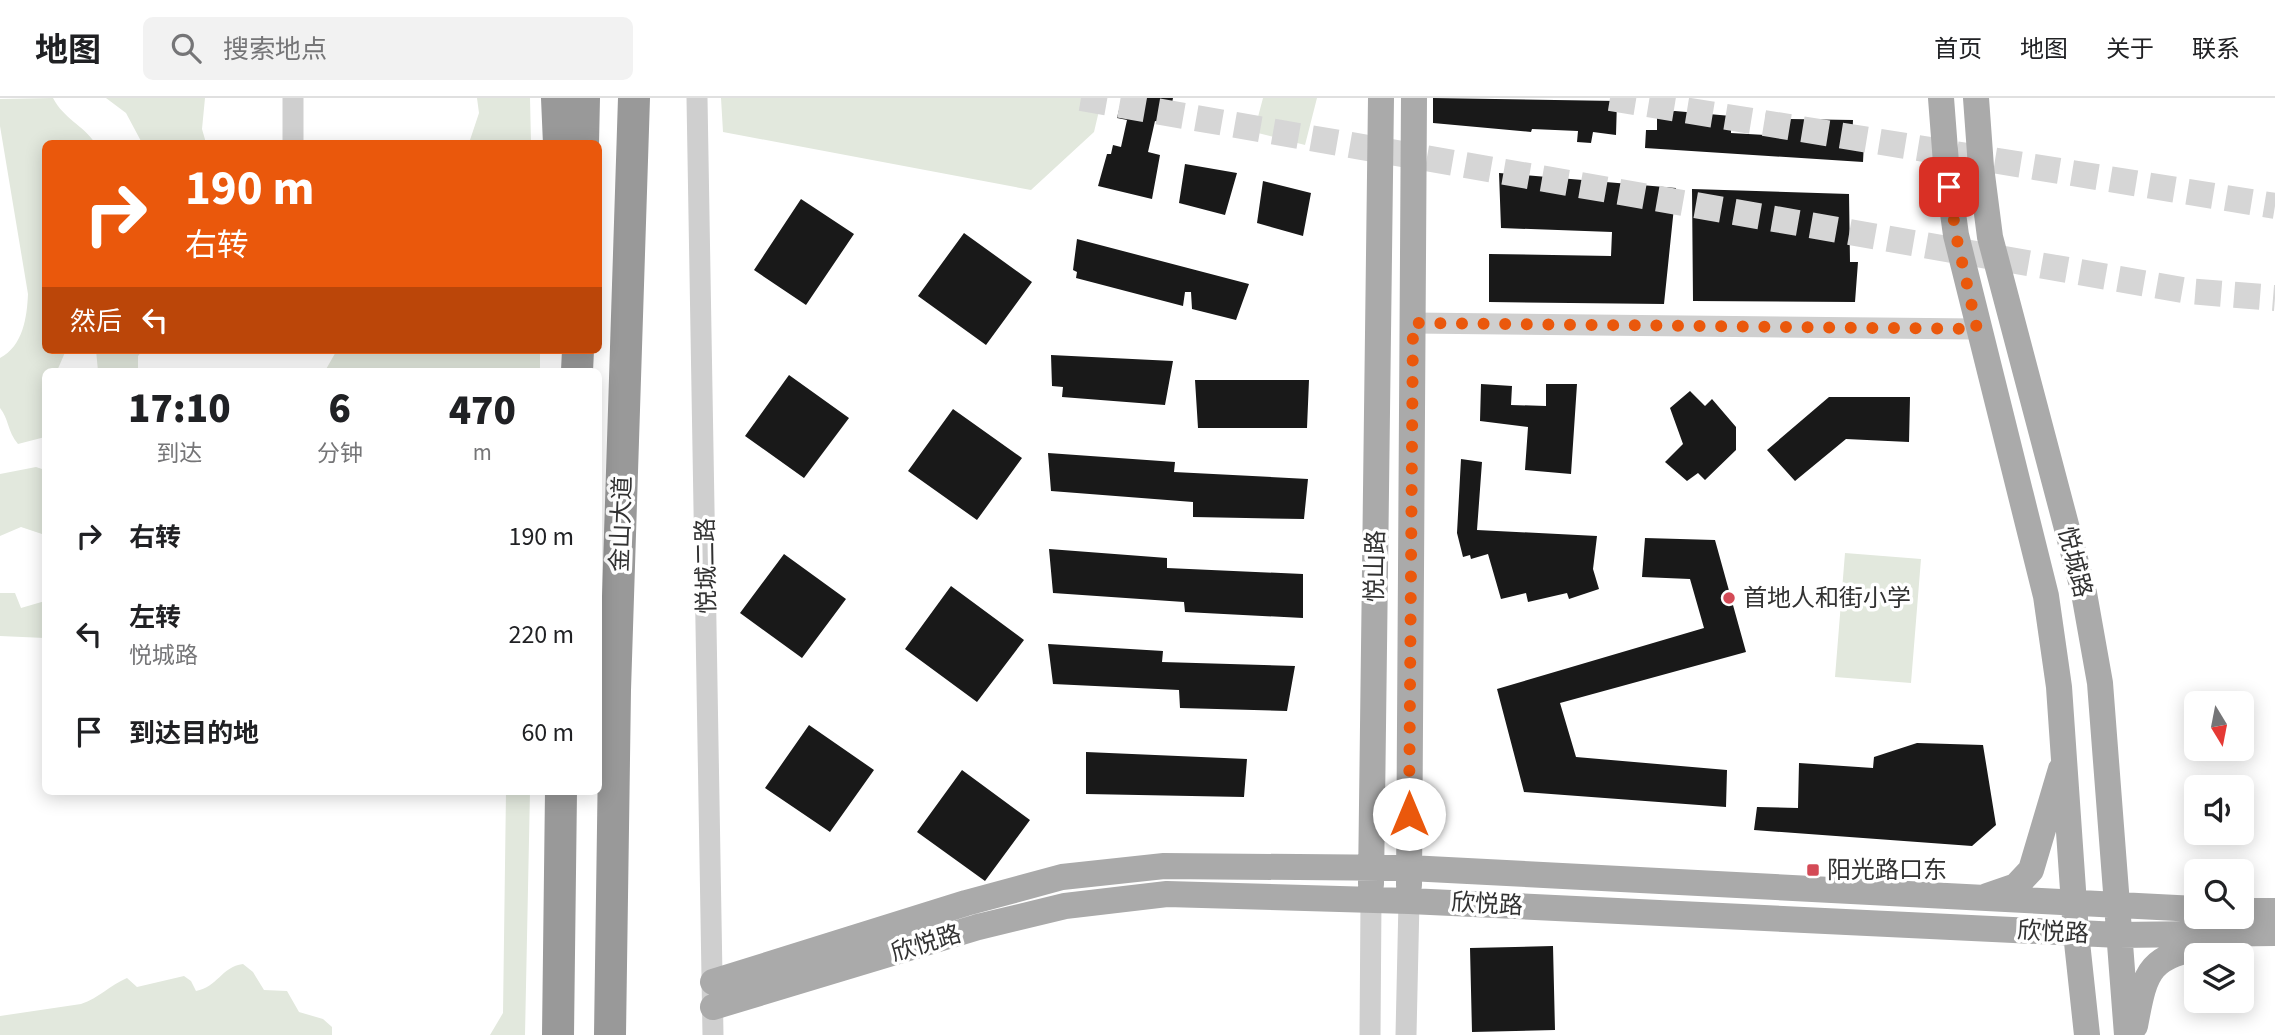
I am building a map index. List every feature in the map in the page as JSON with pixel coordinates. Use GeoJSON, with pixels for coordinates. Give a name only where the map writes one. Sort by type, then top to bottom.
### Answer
{"type":"FeatureCollection","features":[{"type":"Feature","properties":{"kind":"highway"},"geometry":{"type":"LineString","coordinates":[[557,98],[559,140]]}},
{"type":"Feature","properties":{"kind":"highway"},"geometry":{"type":"LineString","coordinates":[[583,140],[584,98]]}},
{"type":"Feature","properties":{"kind":"highway","name":"金山大道"},"geometry":{"type":"LineString","coordinates":[[610,1035],[615,690],[634,98]]}},
{"type":"Feature","properties":{"kind":"highway"},"geometry":{"type":"LineString","coordinates":[[558,1035],[561,795]]}},
{"type":"Feature","properties":{"kind":"main road","name":"悦山路"},"geometry":{"type":"LineString","coordinates":[[1371,900],[1381,98]]}},
{"type":"Feature","properties":{"kind":"main road","name":"悦山路"},"geometry":{"type":"LineString","coordinates":[[1409,901],[1414,98]]}},
{"type":"Feature","properties":{"kind":"main road","name":"悦城路"},"geometry":{"type":"LineString","coordinates":[[1941,98],[1946,163],[1956,235],[1977,329],[2046,596],[2066,754],[2076,933],[2087,1035]]}},
{"type":"Feature","properties":{"kind":"main road","name":"悦城路"},"geometry":{"type":"LineString","coordinates":[[1976,98],[1990,237],[2084,593],[2100,683],[2127,1035]]}},
{"type":"Feature","properties":{"kind":"main road"},"geometry":{"type":"LineString","coordinates":[[1984,897],[2016,886],[2031,870],[2066,754]]}},
{"type":"Feature","properties":{"kind":"main road","name":"欣悦路"},"geometry":{"type":"LineString","coordinates":[[713,994],[966,903],[1062,877],[1164,866],[1409,868],[2184,909]]}},
{"type":"Feature","properties":{"kind":"main road","name":"欣悦路"},"geometry":{"type":"LineString","coordinates":[[713,994],[1065,906],[1167,894],[1409,901],[2119,935],[2271,926]]}},
{"type":"Feature","properties":{"kind":"main road"},"geometry":{"type":"LineString","coordinates":[[2254,917],[2271,926]]}},
{"type":"Feature","properties":{"kind":"main road"},"geometry":{"type":"LineString","coordinates":[[2134,1035],[2144,981],[2154,966],[2176,952],[2271,926]]}},
{"type":"Feature","properties":{"kind":"street"},"geometry":{"type":"LineString","coordinates":[[293,98],[293,140]]}},
{"type":"Feature","properties":{"kind":"street","name":"悦城二路"},"geometry":{"type":"LineString","coordinates":[[697,98],[713,1035]]}},
{"type":"Feature","properties":{"kind":"street"},"geometry":{"type":"LineString","coordinates":[[1413,323],[1977,329]]}},
{"type":"Feature","properties":{"kind":"street","name":"悦山路"},"geometry":{"type":"LineString","coordinates":[[1370,1035],[1371,900]]}},
{"type":"Feature","properties":{"kind":"street","name":"悦山路"},"geometry":{"type":"LineString","coordinates":[[1406,1035],[1409,901]]}},
{"type":"Feature","properties":{"kind":"shaded area"},"geometry":{"type":"Polygon","coordinates":[[[53,98],[92,140],[42,140],[42,354],[64,354],[58,368],[42,368],[42,438],[18,444],[0,408],[0,358],[8,353],[19,339],[25,321],[28,294],[0,126],[0,99],[53,98]]]}},
{"type":"Feature","properties":{"kind":"shaded area"},"geometry":{"type":"Polygon","coordinates":[[[106,98],[205,98],[202,129],[205,140],[140,140],[126,113],[106,98]]]}},
{"type":"Feature","properties":{"kind":"shaded area"},"geometry":{"type":"Polygon","coordinates":[[[477,98],[530,98],[531,140],[470,140],[479,113],[477,98]]]}},
{"type":"Feature","properties":{"kind":"shaded area"},"geometry":{"type":"Polygon","coordinates":[[[721,98],[1102,98],[1094,132],[1031,190],[723,132],[721,98]]]}},
{"type":"Feature","properties":{"kind":"shaded area"},"geometry":{"type":"Polygon","coordinates":[[[1263,98],[1317,98],[1305,145],[1254,132],[1263,98]]]}},
{"type":"Feature","properties":{"kind":"shaded area"},"geometry":{"type":"Polygon","coordinates":[[[96,354],[140,354],[138,368],[98,368],[96,354]]]}},
{"type":"Feature","properties":{"kind":"shaded area"},"geometry":{"type":"Polygon","coordinates":[[[335,354],[540,354],[540,368],[327,368],[335,354]]]}},
{"type":"Feature","properties":{"kind":"shaded area"},"geometry":{"type":"Polygon","coordinates":[[[36,467],[42,469],[42,534],[21,527],[0,536],[0,474],[36,467]]]}},
{"type":"Feature","properties":{"kind":"shaded area"},"geometry":{"type":"Polygon","coordinates":[[[1845,553],[1921,559],[1911,683],[1835,677],[1845,553]]]}},
{"type":"Feature","properties":{"kind":"shaded area"},"geometry":{"type":"Polygon","coordinates":[[[0,593],[15,593],[21,608],[42,602],[42,638],[0,636],[0,593]]]}},
{"type":"Feature","properties":{"kind":"shaded area"},"geometry":{"type":"Polygon","coordinates":[[[506,795],[530,795],[525,1035],[490,1035],[503,1013],[506,795]]]}},
{"type":"Feature","properties":{"kind":"shaded area"},"geometry":{"type":"Polygon","coordinates":[[[243,964],[253,972],[264,990],[287,991],[299,1012],[323,1019],[332,1027],[332,1035],[0,1035],[0,1016],[81,1004],[127,978],[137,987],[184,976],[191,981],[196,991],[210,986],[229,969],[243,964]]]}},
{"type":"Feature","properties":{"kind":"building"},"geometry":{"type":"Polygon","coordinates":[[[1122,98],[1173,98],[1168,124],[1155,121],[1148,152],[1160,155],[1152,199],[1098,186],[1107,154],[1111,154],[1113,145],[1121,147],[1127,120],[1117,118],[1122,98]]]}},
{"type":"Feature","properties":{"kind":"building"},"geometry":{"type":"Polygon","coordinates":[[[1433,98],[1617,101],[1616,135],[1593,132],[1591,143],[1577,142],[1578,131],[1532,129],[1531,132],[1433,123],[1433,98]]]}},
{"type":"Feature","properties":{"kind":"building"},"geometry":{"type":"Polygon","coordinates":[[[1675,111],[1731,116],[1731,133],[1765,135],[1766,112],[1790,115],[1790,119],[1853,120],[1852,142],[1864,142],[1863,162],[1645,148],[1646,130],[1657,130],[1657,113],[1675,111]]]}},
{"type":"Feature","properties":{"kind":"building"},"geometry":{"type":"Polygon","coordinates":[[[1185,164],[1237,173],[1225,215],[1179,203],[1185,164]]]}},
{"type":"Feature","properties":{"kind":"building"},"geometry":{"type":"Polygon","coordinates":[[[1499,173],[1676,188],[1664,304],[1489,302],[1489,254],[1611,256],[1612,232],[1501,228],[1499,173]]]}},
{"type":"Feature","properties":{"kind":"building"},"geometry":{"type":"Polygon","coordinates":[[[1263,181],[1311,193],[1303,236],[1257,223],[1263,181]]]}},
{"type":"Feature","properties":{"kind":"building"},"geometry":{"type":"Polygon","coordinates":[[[1692,189],[1849,194],[1850,262],[1858,262],[1855,302],[1693,301],[1692,189]]]}},
{"type":"Feature","properties":{"kind":"building"},"geometry":{"type":"Polygon","coordinates":[[[801,199],[854,234],[806,305],[754,270],[801,199]]]}},
{"type":"Feature","properties":{"kind":"building"},"geometry":{"type":"Polygon","coordinates":[[[964,233],[1032,282],[986,345],[918,296],[964,233]]]}},
{"type":"Feature","properties":{"kind":"building"},"geometry":{"type":"Polygon","coordinates":[[[1077,239],[1249,284],[1236,320],[1192,309],[1191,292],[1185,292],[1183,306],[1076,278],[1077,272],[1073,270],[1077,239]]]}},
{"type":"Feature","properties":{"kind":"building"},"geometry":{"type":"Polygon","coordinates":[[[1051,355],[1173,361],[1165,405],[1062,397],[1063,387],[1052,386],[1051,355]]]}},
{"type":"Feature","properties":{"kind":"building"},"geometry":{"type":"Polygon","coordinates":[[[789,375],[849,418],[804,478],[745,436],[789,375]]]}},
{"type":"Feature","properties":{"kind":"building"},"geometry":{"type":"Polygon","coordinates":[[[1195,380],[1309,380],[1307,428],[1198,428],[1195,380]]]}},
{"type":"Feature","properties":{"kind":"building"},"geometry":{"type":"Polygon","coordinates":[[[1481,384],[1512,386],[1511,405],[1546,406],[1546,384],[1577,384],[1571,474],[1525,470],[1528,427],[1480,421],[1481,384]]]}},
{"type":"Feature","properties":{"kind":"building"},"geometry":{"type":"Polygon","coordinates":[[[1690,391],[1705,406],[1712,399],[1736,427],[1736,450],[1705,480],[1698,473],[1687,481],[1665,462],[1683,444],[1670,408],[1690,391]]]}},
{"type":"Feature","properties":{"kind":"building"},"geometry":{"type":"Polygon","coordinates":[[[1829,397],[1910,397],[1909,442],[1846,439],[1795,481],[1767,450],[1829,397]]]}},
{"type":"Feature","properties":{"kind":"building"},"geometry":{"type":"Polygon","coordinates":[[[953,409],[1022,458],[977,520],[908,471],[953,409]]]}},
{"type":"Feature","properties":{"kind":"building"},"geometry":{"type":"Polygon","coordinates":[[[1048,453],[1175,462],[1174,472],[1308,479],[1304,519],[1193,517],[1193,502],[1051,491],[1048,453]]]}},
{"type":"Feature","properties":{"kind":"building"},"geometry":{"type":"Polygon","coordinates":[[[1461,459],[1482,462],[1477,530],[1597,536],[1593,569],[1599,589],[1569,599],[1567,593],[1528,602],[1526,593],[1501,599],[1488,554],[1471,559],[1470,555],[1463,557],[1457,533],[1461,459]]]}},
{"type":"Feature","properties":{"kind":"building"},"geometry":{"type":"Polygon","coordinates":[[[1645,538],[1715,540],[1746,652],[1560,703],[1576,757],[1727,770],[1726,807],[1524,792],[1497,689],[1704,628],[1690,579],[1642,577],[1645,538]]]}},
{"type":"Feature","properties":{"kind":"building"},"geometry":{"type":"Polygon","coordinates":[[[1049,549],[1167,558],[1167,568],[1303,574],[1303,618],[1185,612],[1184,602],[1053,593],[1049,549]]]}},
{"type":"Feature","properties":{"kind":"building"},"geometry":{"type":"Polygon","coordinates":[[[784,554],[846,599],[802,658],[740,613],[784,554]]]}},
{"type":"Feature","properties":{"kind":"building"},"geometry":{"type":"Polygon","coordinates":[[[951,586],[1024,640],[977,702],[905,649],[951,586]]]}},
{"type":"Feature","properties":{"kind":"building"},"geometry":{"type":"Polygon","coordinates":[[[1048,644],[1163,651],[1162,662],[1295,666],[1287,711],[1180,708],[1179,690],[1053,684],[1048,644]]]}},
{"type":"Feature","properties":{"kind":"building"},"geometry":{"type":"Polygon","coordinates":[[[809,725],[874,770],[830,832],[765,788],[809,725]]]}},
{"type":"Feature","properties":{"kind":"building"},"geometry":{"type":"Polygon","coordinates":[[[1917,743],[1983,745],[1996,825],[1972,846],[1754,830],[1757,807],[1798,808],[1799,763],[1873,768],[1874,757],[1917,743]]]}},
{"type":"Feature","properties":{"kind":"building"},"geometry":{"type":"Polygon","coordinates":[[[1086,752],[1247,759],[1244,797],[1086,794],[1086,752]]]}},
{"type":"Feature","properties":{"kind":"building"},"geometry":{"type":"Polygon","coordinates":[[[962,770],[1030,820],[985,881],[917,832],[962,770]]]}},
{"type":"Feature","properties":{"kind":"building"},"geometry":{"type":"Polygon","coordinates":[[[1553,946],[1555,1030],[1472,1032],[1470,948],[1553,946]]]}},
{"type":"Feature","properties":{"kind":"tunnel"},"geometry":{"type":"LineString","coordinates":[[1081,98],[2188,291],[2275,298]]}},
{"type":"Feature","properties":{"kind":"tunnel"},"geometry":{"type":"LineString","coordinates":[[1610,98],[2275,206]]}},
{"type":"Feature","properties":{"kind":"place","name":"首地人和街小学"},"geometry":{"type":"Point","coordinates":[1729,598]}},
{"type":"Feature","properties":{"kind":"place","name":"阳光路口东"},"geometry":{"type":"Point","coordinates":[1813,870]}},
{"type":"Feature","properties":{"kind":"route"},"geometry":{"type":"LineString","coordinates":[[1409,814],[1413,323],[1977,329],[1956,235],[1949,187]]}}]}
